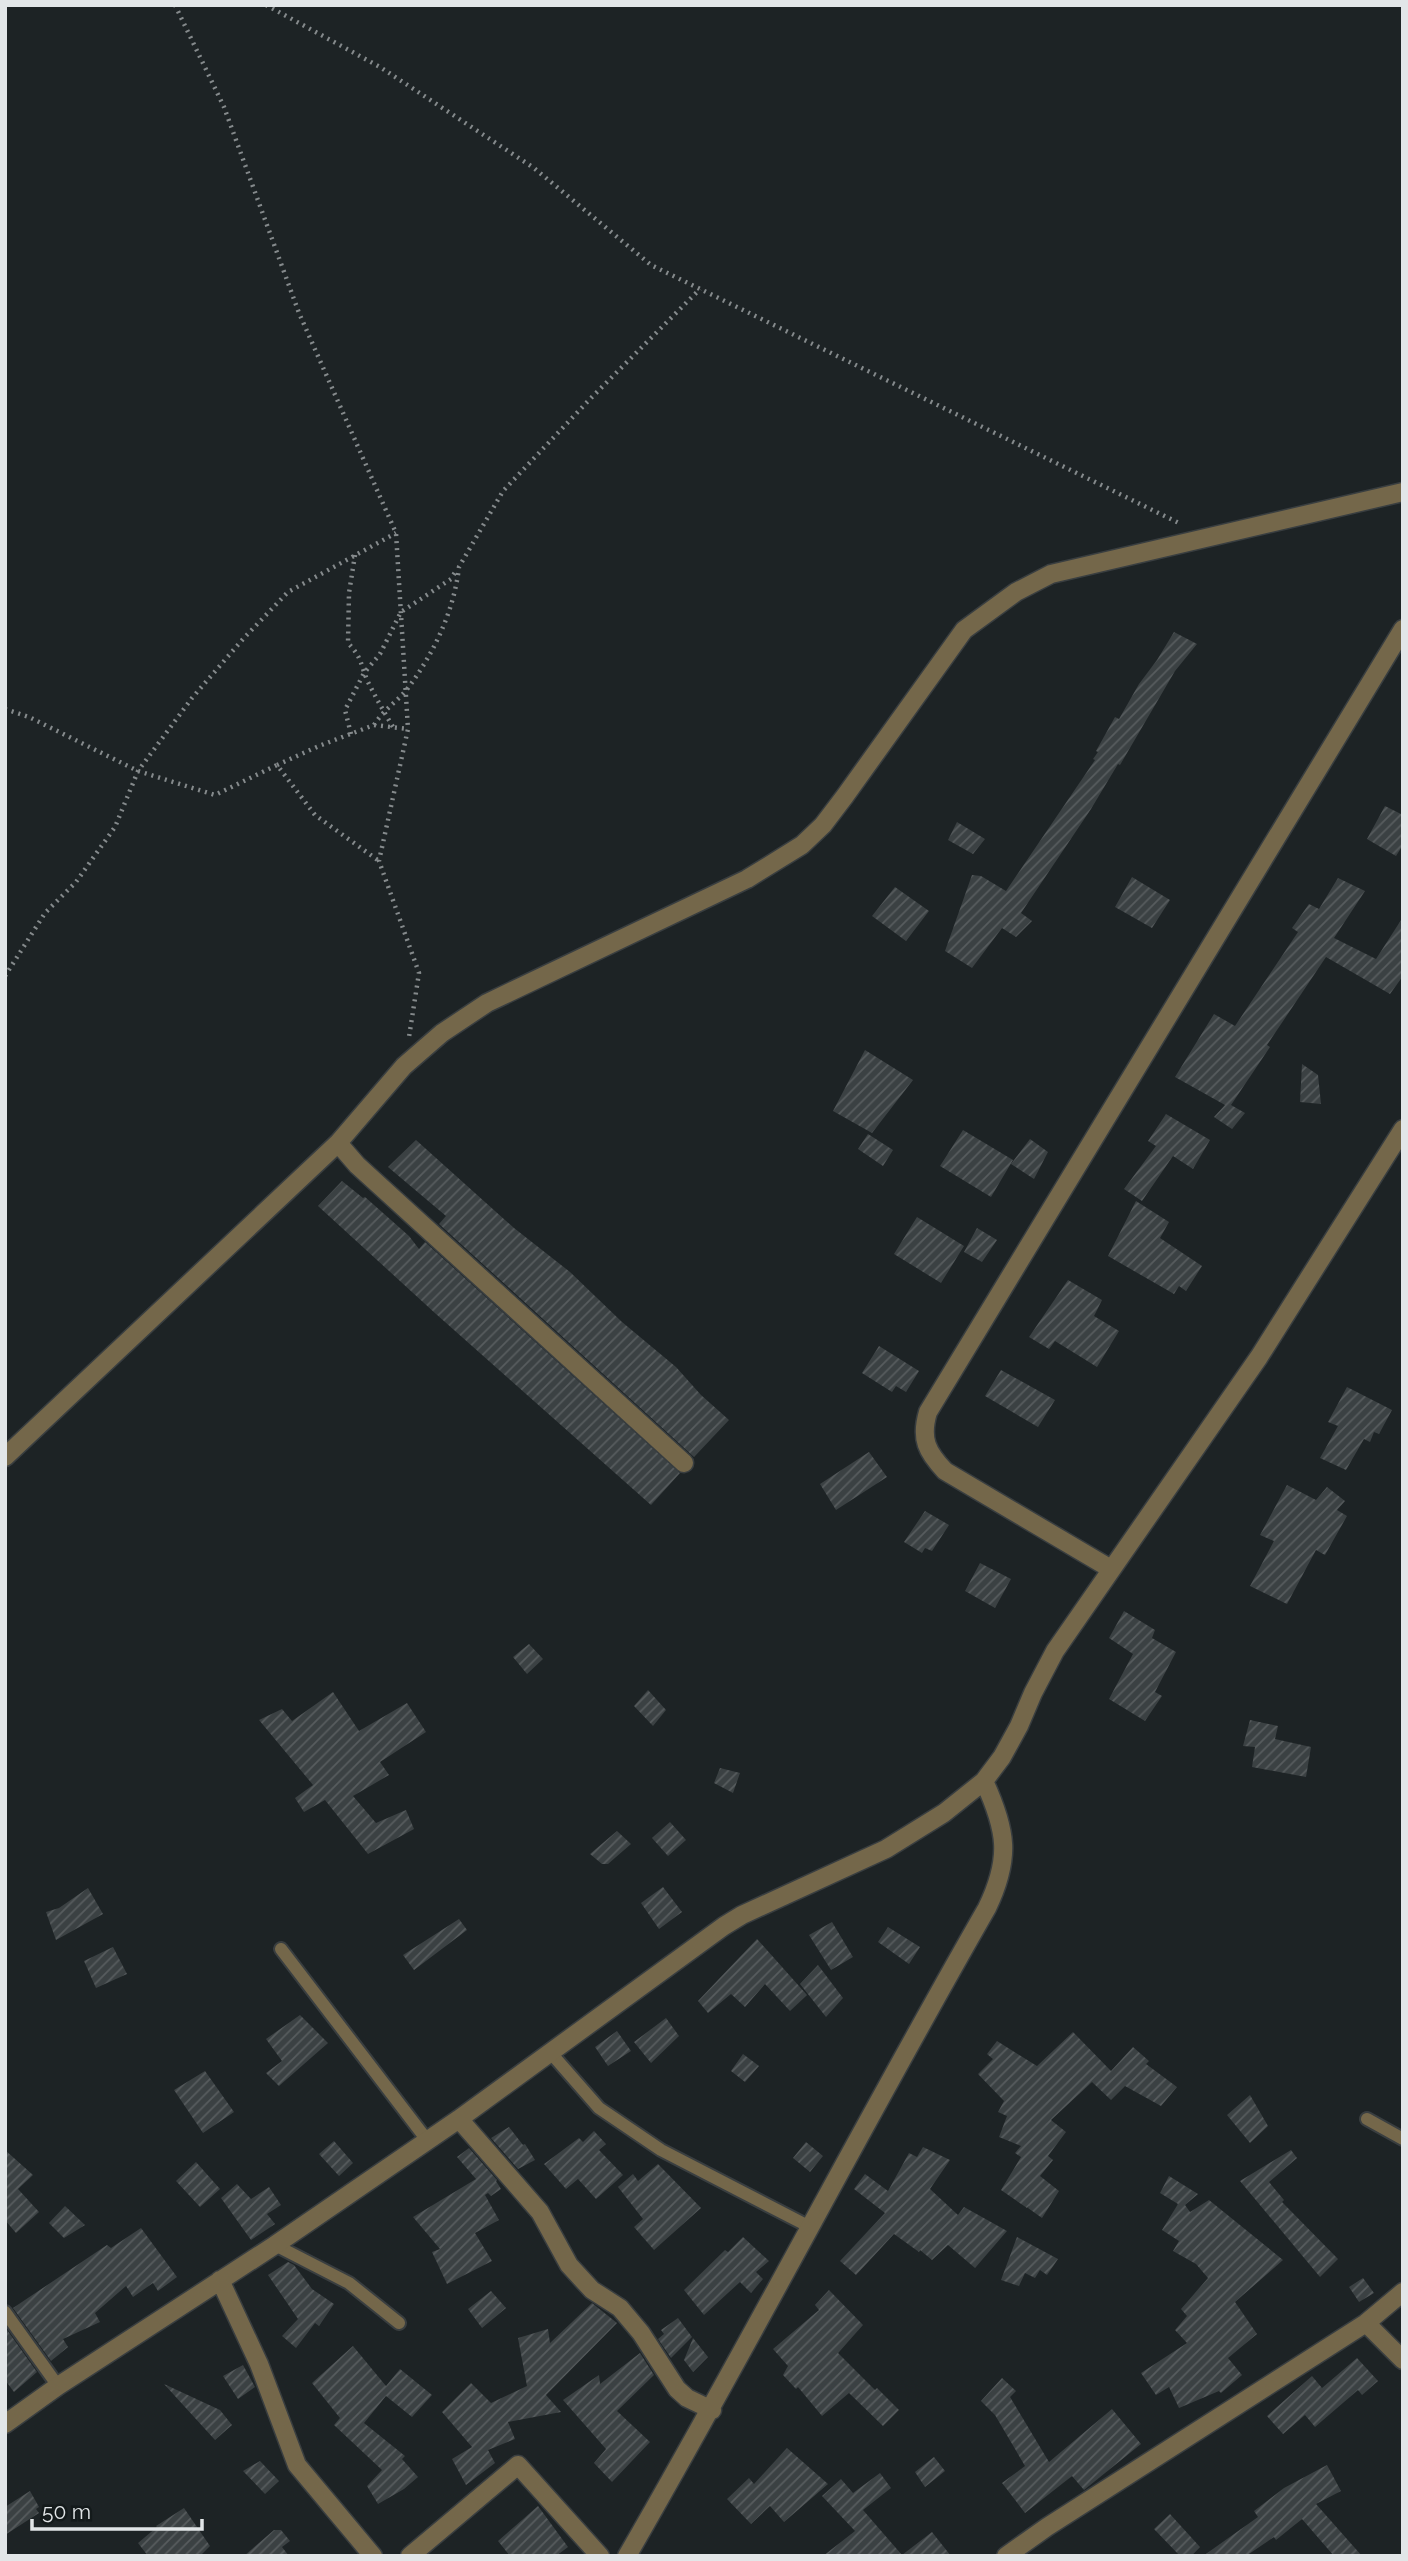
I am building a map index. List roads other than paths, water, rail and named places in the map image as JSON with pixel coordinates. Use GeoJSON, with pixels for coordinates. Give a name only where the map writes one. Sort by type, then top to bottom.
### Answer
{"type":"FeatureCollection","features":[{"type":"Feature","properties":{"kind":"street"},"geometry":{"type":"LineString","coordinates":[[5,1457],[338,1143],[404,1066],[442,1033],[487,1003],[747,879],[802,845],[838,806],[964,630],[1016,592],[1051,574],[1403,492]]}},
{"type":"Feature","properties":{"kind":"street"},"geometry":{"type":"LineString","coordinates":[[1111,1569],[945,1472],[930,1452],[923,1428],[928,1412],[1403,629]]}},
{"type":"Feature","properties":{"kind":"street"},"geometry":{"type":"LineString","coordinates":[[5,2424],[428,2140],[724,1926],[742,1915],[886,1849],[967,1797],[984,1781],[1002,1757],[1055,1651],[1259,1357],[1403,1129]]}},
{"type":"Feature","properties":{"kind":"street"},"geometry":{"type":"LineString","coordinates":[[338,1143],[357,1165],[684,1463]]}},
{"type":"Feature","properties":{"kind":"street"},"geometry":{"type":"LineString","coordinates":[[627,2556],[712,2410],[998,1884],[1003,1859],[1003,1833],[997,1810],[984,1781]]}},
{"type":"Feature","properties":{"kind":"street"},"geometry":{"type":"LineString","coordinates":[[458,2119],[540,2212],[569,2265],[592,2290],[620,2308],[641,2333],[677,2389],[687,2398],[712,2410]]}},
{"type":"Feature","properties":{"kind":"street"},"geometry":{"type":"LineString","coordinates":[[220,2280],[260,2364],[297,2465],[373,2556]]}},
{"type":"Feature","properties":{"kind":"street"},"geometry":{"type":"LineString","coordinates":[[1006,2556],[1366,2323],[1403,2292]]}},
{"type":"Feature","properties":{"kind":"street"},"geometry":{"type":"LineString","coordinates":[[1366,2323],[1403,2360]]}},
{"type":"Feature","properties":{"kind":"street"},"geometry":{"type":"LineString","coordinates":[[410,2556],[518,2465],[600,2556]]}},
{"type":"Feature","properties":{"kind":"lane"},"geometry":{"type":"LineString","coordinates":[[281,1949],[428,2140]]}},
{"type":"Feature","properties":{"kind":"lane"},"geometry":{"type":"LineString","coordinates":[[550,2052],[599,2108],[662,2150],[810,2227]]}},
{"type":"Feature","properties":{"kind":"lane"},"geometry":{"type":"LineString","coordinates":[[1367,2119],[1403,2139]]}},
{"type":"Feature","properties":{"kind":"lane"},"geometry":{"type":"LineString","coordinates":[[275,2245],[349,2283],[399,2323]]}},
{"type":"Feature","properties":{"kind":"lane"},"geometry":{"type":"LineString","coordinates":[[5,2312],[58,2386]]}}]}
